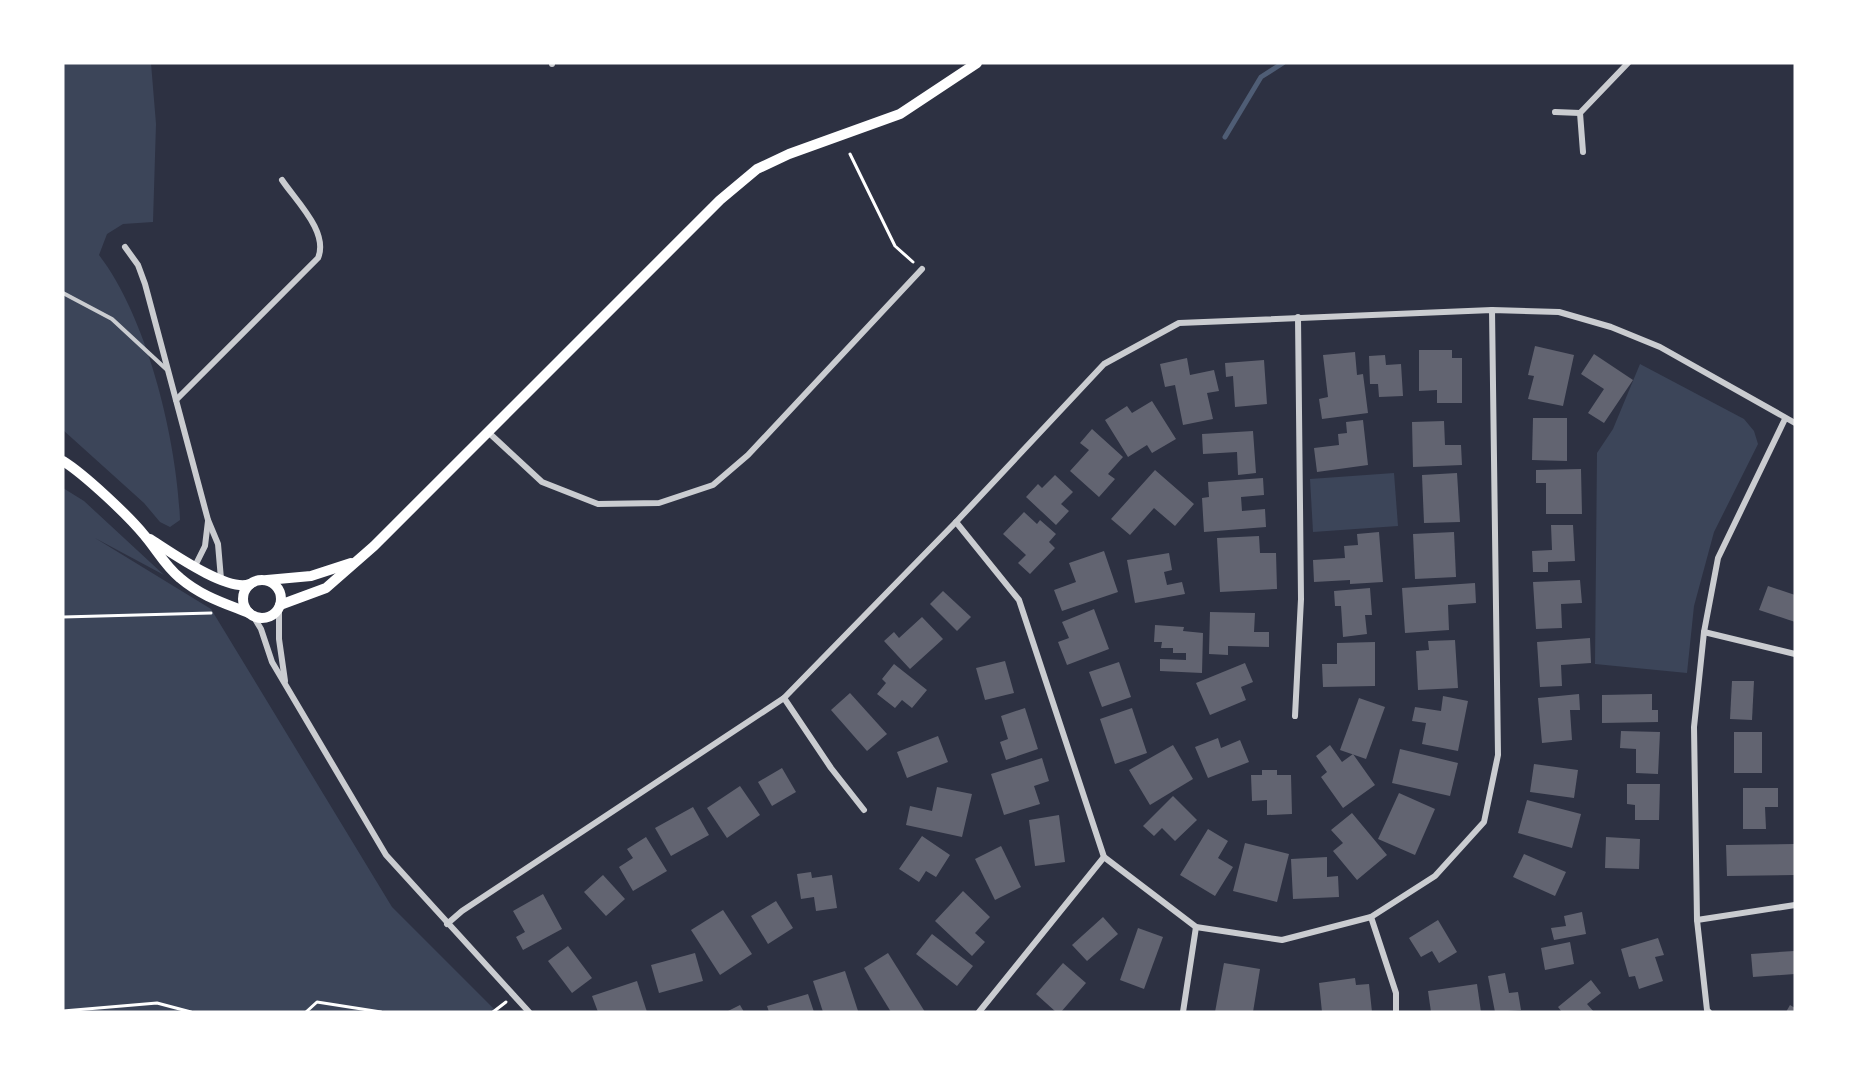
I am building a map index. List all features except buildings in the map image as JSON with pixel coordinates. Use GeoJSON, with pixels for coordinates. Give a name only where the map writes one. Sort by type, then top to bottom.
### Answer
{"type":"FeatureCollection","features":[{"type":"Feature","properties":{"kind":"main road"},"geometry":{"type":"LineString","coordinates":[[144,535],[168,568],[195,589],[217,601],[251,614],[267,617],[279,606],[322,590],[357,560],[488,432],[720,200],[758,169],[789,154],[900,114],[977,63]]}},
{"type":"Feature","properties":{"kind":"main road"},"geometry":{"type":"LineString","coordinates":[[63,461],[144,535],[195,566],[240,586],[264,580],[310,576],[357,560]]}},
{"type":"Feature","properties":{"kind":"main road"},"geometry":{"type":"LineString","coordinates":[[195,566],[197,581],[217,601]]}},
{"type":"Feature","properties":{"kind":"main road"},"geometry":{"type":"LineString","coordinates":[[264,580],[277,587],[281,596],[279,606]]}},
{"type":"Feature","properties":{"kind":"main road"},"geometry":{"type":"LineString","coordinates":[[250,584],[243,597],[244,605],[251,614]]}},
{"type":"Feature","properties":{"kind":"street"},"geometry":{"type":"LineString","coordinates":[[1583,152],[1580,113],[1628,63]]}},
{"type":"Feature","properties":{"kind":"street"},"geometry":{"type":"LineString","coordinates":[[1555,112],[1580,113]]}},
{"type":"Feature","properties":{"kind":"street"},"geometry":{"type":"LineString","coordinates":[[176,400],[318,258],[322,250],[321,238],[282,180]]}},
{"type":"Feature","properties":{"kind":"street"},"geometry":{"type":"LineString","coordinates":[[125,247],[140,270],[208,520],[218,544],[220,579]]}},
{"type":"Feature","properties":{"kind":"street"},"geometry":{"type":"LineString","coordinates":[[488,432],[542,482],[598,504],[658,503],[713,485],[748,455],[922,269]]}},
{"type":"Feature","properties":{"kind":"street"},"geometry":{"type":"LineString","coordinates":[[956,522],[1019,600],[1104,857],[1196,927],[1282,940],[1371,917],[1435,876],[1485,822],[1498,755],[1492,309]]}},
{"type":"Feature","properties":{"kind":"street"},"geometry":{"type":"LineString","coordinates":[[447,924],[462,911],[784,698],[956,522],[1104,364],[1179,323],[1492,309],[1559,312],[1611,327],[1660,347],[1795,423]]}},
{"type":"Feature","properties":{"kind":"street"},"geometry":{"type":"LineString","coordinates":[[1295,716],[1300,599],[1298,317]]}},
{"type":"Feature","properties":{"kind":"street"},"geometry":{"type":"LineString","coordinates":[[1707,1011],[1697,920],[1694,727],[1704,632],[1718,558],[1785,419]]}},
{"type":"Feature","properties":{"kind":"street"},"geometry":{"type":"LineString","coordinates":[[195,566],[205,546],[208,520]]}},
{"type":"Feature","properties":{"kind":"street"},"geometry":{"type":"LineString","coordinates":[[279,606],[279,639],[285,682]]}},
{"type":"Feature","properties":{"kind":"street"},"geometry":{"type":"LineString","coordinates":[[251,614],[261,629],[272,662],[386,855],[529,1012]]}},
{"type":"Feature","properties":{"kind":"street"},"geometry":{"type":"LineString","coordinates":[[1704,632],[1795,654]]}},
{"type":"Feature","properties":{"kind":"street"},"geometry":{"type":"LineString","coordinates":[[784,698],[831,768],[864,810]]}},
{"type":"Feature","properties":{"kind":"street"},"geometry":{"type":"LineString","coordinates":[[979,1012],[1104,857]]}},
{"type":"Feature","properties":{"kind":"street"},"geometry":{"type":"LineString","coordinates":[[1697,920],[1795,905]]}},
{"type":"Feature","properties":{"kind":"street"},"geometry":{"type":"LineString","coordinates":[[1371,917],[1396,993],[1396,1012]]}},
{"type":"Feature","properties":{"kind":"street"},"geometry":{"type":"LineString","coordinates":[[1183,1012],[1196,927]]}},
{"type":"Feature","properties":{"kind":"lane"},"geometry":{"type":"LineString","coordinates":[[63,293],[119,324],[169,372]]}},
{"type":"Feature","properties":{"kind":"path"},"geometry":{"type":"LineString","coordinates":[[850,154],[895,246],[922,269]]}},
{"type":"Feature","properties":{"kind":"path"},"geometry":{"type":"LineString","coordinates":[[63,617],[220,613]]}},
{"type":"Feature","properties":{"kind":"path"},"geometry":{"type":"LineString","coordinates":[[306,1012],[317,1002],[381,1012]]}},
{"type":"Feature","properties":{"kind":"path"},"geometry":{"type":"LineString","coordinates":[[63,1011],[157,1003],[191,1012]]}},
{"type":"Feature","properties":{"kind":"shaded area"},"geometry":{"type":"Polygon","coordinates":[[[63,63],[151,63],[156,124],[153,222],[123,224],[107,234],[99,255],[132,312],[157,382],[166,418],[178,489],[180,520],[170,527],[160,522],[144,503],[63,430],[63,63]]]}},
{"type":"Feature","properties":{"kind":"shaded area"},"geometry":{"type":"Polygon","coordinates":[[[1640,364],[1744,419],[1754,431],[1758,444],[1714,532],[1694,606],[1687,673],[1595,664],[1597,453],[1613,429],[1640,364]]]}},
{"type":"Feature","properties":{"kind":"shaded area"},"geometry":{"type":"Polygon","coordinates":[[[1394,473],[1398,526],[1313,532],[1310,479],[1394,473]]]}},
{"type":"Feature","properties":{"kind":"shaded area"},"geometry":{"type":"Polygon","coordinates":[[[63,488],[84,501],[164,575],[95,538],[211,609],[392,907],[497,1012],[63,1012],[63,488]]]}},
{"type":"Feature","properties":{"kind":"waterway"},"geometry":{"type":"LineString","coordinates":[[1225,137],[1261,77],[1283,63]]}}]}
